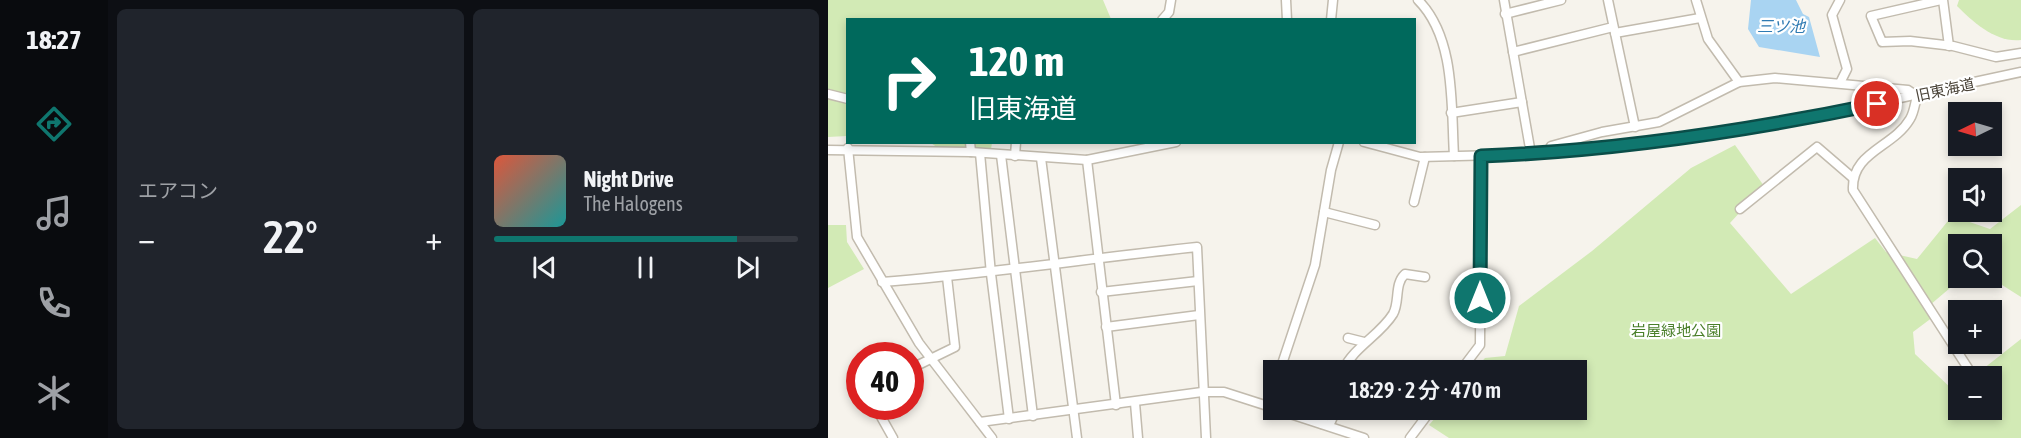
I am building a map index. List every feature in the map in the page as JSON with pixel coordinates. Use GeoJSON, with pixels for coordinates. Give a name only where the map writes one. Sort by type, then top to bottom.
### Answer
{"type":"FeatureCollection","features":[{"type":"Feature","properties":{"kind":"street"},"geometry":{"type":"LineString","coordinates":[[1164,18],[1169,12],[1172,0]]}},
{"type":"Feature","properties":{"kind":"street"},"geometry":{"type":"LineString","coordinates":[[1286,0],[1287,18]]}},
{"type":"Feature","properties":{"kind":"street"},"geometry":{"type":"LineString","coordinates":[[1331,18],[1333,0]]}},
{"type":"Feature","properties":{"kind":"street"},"geometry":{"type":"LineString","coordinates":[[1418,0],[1434,20],[1439,34],[1451,113],[1454,156]]}},
{"type":"Feature","properties":{"kind":"street"},"geometry":{"type":"LineString","coordinates":[[1504,0],[1531,154]]}},
{"type":"Feature","properties":{"kind":"street"},"geometry":{"type":"LineString","coordinates":[[1505,14],[1561,0]]}},
{"type":"Feature","properties":{"kind":"street"},"geometry":{"type":"LineString","coordinates":[[1608,0],[1635,127]]}},
{"type":"Feature","properties":{"kind":"street"},"geometry":{"type":"LineString","coordinates":[[1696,0],[1708,39],[1739,82]]}},
{"type":"Feature","properties":{"kind":"street"},"geometry":{"type":"LineString","coordinates":[[1839,0],[1832,15],[1848,69],[1840,82]]}},
{"type":"Feature","properties":{"kind":"street"},"geometry":{"type":"LineString","coordinates":[[1949,46],[1942,0],[1871,16],[1882,42],[1910,41],[1949,46],[1996,57],[2021,53]]}},
{"type":"Feature","properties":{"kind":"street"},"geometry":{"type":"LineString","coordinates":[[1513,52],[1614,30],[1700,18]]}},
{"type":"Feature","properties":{"kind":"street","name":"旧東海道"},"geometry":{"type":"LineString","coordinates":[[1372,144],[1425,157],[1481,156],[1548,153],[1712,135],[1917,96],[2021,72]]}},
{"type":"Feature","properties":{"kind":"street"},"geometry":{"type":"LineString","coordinates":[[1548,153],[1551,146],[1659,122],[1739,82],[1775,78],[1840,82],[1908,90],[1917,96],[1911,118],[1898,133],[1862,161],[1853,178],[1854,190],[1862,206],[1966,366]]}},
{"type":"Feature","properties":{"kind":"street"},"geometry":{"type":"LineString","coordinates":[[828,94],[846,98]]}},
{"type":"Feature","properties":{"kind":"street"},"geometry":{"type":"LineString","coordinates":[[1451,113],[1522,102]]}},
{"type":"Feature","properties":{"kind":"street"},"geometry":{"type":"LineString","coordinates":[[1015,156],[1016,144]]}},
{"type":"Feature","properties":{"kind":"street"},"geometry":{"type":"LineString","coordinates":[[1283,360],[1315,265],[1331,170],[1338,144]]}},
{"type":"Feature","properties":{"kind":"street"},"geometry":{"type":"LineString","coordinates":[[828,150],[848,148],[973,149],[1001,155],[1087,160],[1155,145]]}},
{"type":"Feature","properties":{"kind":"street"},"geometry":{"type":"LineString","coordinates":[[1740,209],[1817,147],[1853,178]]}},
{"type":"Feature","properties":{"kind":"street"},"geometry":{"type":"LineString","coordinates":[[848,148],[857,237],[882,282],[932,359],[992,438]]}},
{"type":"Feature","properties":{"kind":"street"},"geometry":{"type":"LineString","coordinates":[[973,149],[1009,419]]}},
{"type":"Feature","properties":{"kind":"street"},"geometry":{"type":"LineString","coordinates":[[1001,155],[1033,416]]}},
{"type":"Feature","properties":{"kind":"street"},"geometry":{"type":"LineString","coordinates":[[1469,360],[1480,345],[1481,156]]}},
{"type":"Feature","properties":{"kind":"street"},"geometry":{"type":"LineString","coordinates":[[1414,202],[1425,157]]}},
{"type":"Feature","properties":{"kind":"street"},"geometry":{"type":"LineString","coordinates":[[1041,158],[1077,438]]}},
{"type":"Feature","properties":{"kind":"street"},"geometry":{"type":"LineString","coordinates":[[1087,160],[1116,405]]}},
{"type":"Feature","properties":{"kind":"street"},"geometry":{"type":"LineString","coordinates":[[1324,212],[1375,225]]}},
{"type":"Feature","properties":{"kind":"street"},"geometry":{"type":"LineString","coordinates":[[882,282],[991,274],[1097,258],[1197,247],[1206,438]]}},
{"type":"Feature","properties":{"kind":"street"},"geometry":{"type":"LineString","coordinates":[[1350,360],[1364,342],[1394,313],[1400,278],[1405,274],[1425,277]]}},
{"type":"Feature","properties":{"kind":"street"},"geometry":{"type":"LineString","coordinates":[[924,363],[955,347],[947,277]]}},
{"type":"Feature","properties":{"kind":"street"},"geometry":{"type":"LineString","coordinates":[[1101,292],[1198,281]]}},
{"type":"Feature","properties":{"kind":"street"},"geometry":{"type":"LineString","coordinates":[[1106,327],[1199,315]]}},
{"type":"Feature","properties":{"kind":"street"},"geometry":{"type":"LineString","coordinates":[[1348,338],[1364,342]]}},
{"type":"Feature","properties":{"kind":"street"},"geometry":{"type":"LineString","coordinates":[[980,422],[1135,403],[1203,392],[1224,392],[1263,404]]}},
{"type":"Feature","properties":{"kind":"street"},"geometry":{"type":"LineString","coordinates":[[1135,403],[1138,438]]}},
{"type":"Feature","properties":{"kind":"street"},"geometry":{"type":"LineString","coordinates":[[882,420],[892,438]]}},
{"type":"Feature","properties":{"kind":"street"},"geometry":{"type":"LineString","coordinates":[[1309,420],[1325,425],[1338,434],[1364,438]]}},
{"type":"Feature","properties":{"kind":"street"},"geometry":{"type":"LineString","coordinates":[[1325,425],[1326,420]]}},
{"type":"Feature","properties":{"kind":"street"},"geometry":{"type":"LineString","coordinates":[[1325,425],[1329,420]]}},
{"type":"Feature","properties":{"kind":"street"},"geometry":{"type":"LineString","coordinates":[[1410,438],[1424,420]]}},
{"type":"Feature","properties":{"kind":"green space"},"geometry":{"type":"Polygon","coordinates":[[[828,0],[1103,0],[1111,18],[846,18],[846,136],[828,137],[828,0]]]}},
{"type":"Feature","properties":{"kind":"green space"},"geometry":{"type":"Polygon","coordinates":[[[1959,0],[2021,0],[2021,40],[2003,38],[1986,30],[1957,6],[1959,0]]]}},
{"type":"Feature","properties":{"kind":"green space"},"geometry":{"type":"Polygon","coordinates":[[[932,144],[992,144],[991,149],[938,148],[932,144]]]}},
{"type":"Feature","properties":{"kind":"green space","name":"岩屋緑地公園"},"geometry":{"type":"Polygon","coordinates":[[[1735,145],[1764,186],[1730,223],[1791,294],[1875,238],[1886,252],[1917,259],[1948,221],[1970,222],[1990,229],[2002,222],[2021,205],[2021,297],[2002,285],[2002,234],[1948,234],[1948,288],[1950,288],[1930,305],[1937,314],[1913,332],[1915,354],[1948,385],[1948,420],[2002,420],[2002,366],[1987,366],[2021,339],[2021,438],[1449,438],[1429,425],[1433,420],[1587,420],[1587,360],[1483,360],[1505,356],[1519,306],[1592,251],[1691,168],[1735,145]]]}},
{"type":"Feature","properties":{"kind":"green space"},"geometry":{"type":"Polygon","coordinates":[[[828,225],[846,225],[847,242],[864,269],[828,288],[828,225]]]}},
{"type":"Feature","properties":{"kind":"water","name":"三ツ池"},"geometry":{"type":"Polygon","coordinates":[[[1751,0],[1796,0],[1803,14],[1809,17],[1820,57],[1759,47],[1748,29],[1751,0]]]}},
{"type":"Feature","properties":{"kind":"route"},"geometry":{"type":"LineString","coordinates":[[1480,298],[1481,156],[1548,153],[1712,135],[1877,104]]}}]}
